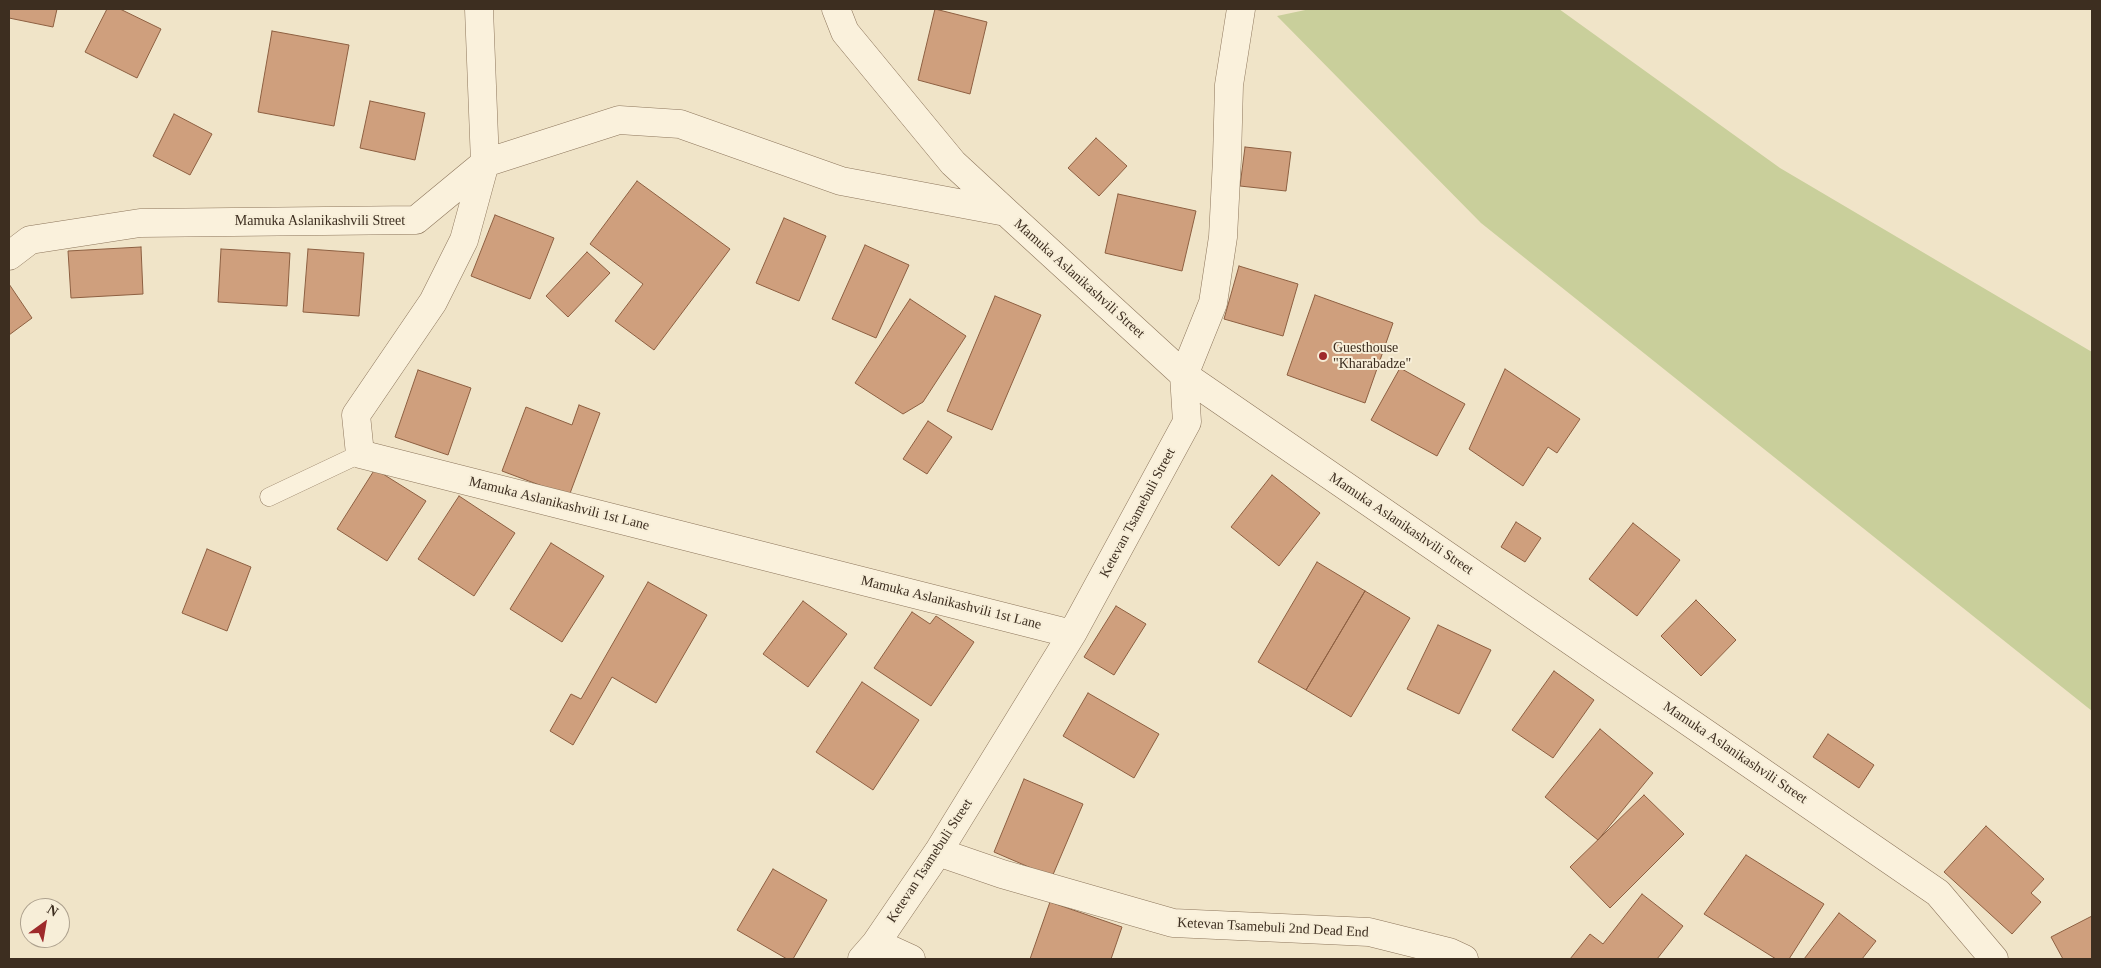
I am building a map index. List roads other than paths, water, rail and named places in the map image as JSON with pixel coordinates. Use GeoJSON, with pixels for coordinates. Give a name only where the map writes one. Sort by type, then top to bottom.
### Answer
{"type":"FeatureCollection","features":[{"type":"Feature","properties":{"kind":"street"},"geometry":{"type":"LineString","coordinates":[[360,454],[356,415],[437,294],[464,240],[484,163],[479,9]]}},
{"type":"Feature","properties":{"kind":"street"},"geometry":{"type":"LineString","coordinates":[[836,9],[844,32],[953,163],[1006,212]]}},
{"type":"Feature","properties":{"kind":"street","name":"Ketevan Tsamebuli Street"},"geometry":{"type":"LineString","coordinates":[[869,951],[938,852],[1072,634],[1187,422],[1184,375],[1213,304],[1223,237],[1228,159],[1229,85],[1241,9]]}},
{"type":"Feature","properties":{"kind":"street","name":"Mamuka Aslanikashvili Street"},"geometry":{"type":"LineString","coordinates":[[9,256],[30,240],[140,223],[416,220],[484,163],[619,120],[680,124],[841,181],[1006,212],[1184,375],[1938,893],[1994,959]]}},
{"type":"Feature","properties":{"kind":"street","name":"Mamuka Aslanikashvili 1st Lane"},"geometry":{"type":"LineString","coordinates":[[360,454],[1072,634]]}},
{"type":"Feature","properties":{"kind":"street","name":"Ketevan Tsamebuli 2nd Dead End"},"geometry":{"type":"LineString","coordinates":[[938,852],[1002,874],[1173,923],[1369,932],[1449,952],[1464,959]]}},
{"type":"Feature","properties":{"kind":"street"},"geometry":{"type":"LineString","coordinates":[[869,951],[911,959]]}},
{"type":"Feature","properties":{"kind":"lane"},"geometry":{"type":"LineString","coordinates":[[269,497],[360,454]]}},
{"type":"Feature","properties":{"kind":"place","name":"Guesthouse \"Kharabadze\""},"geometry":{"type":"Point","coordinates":[1323,356]}}]}
